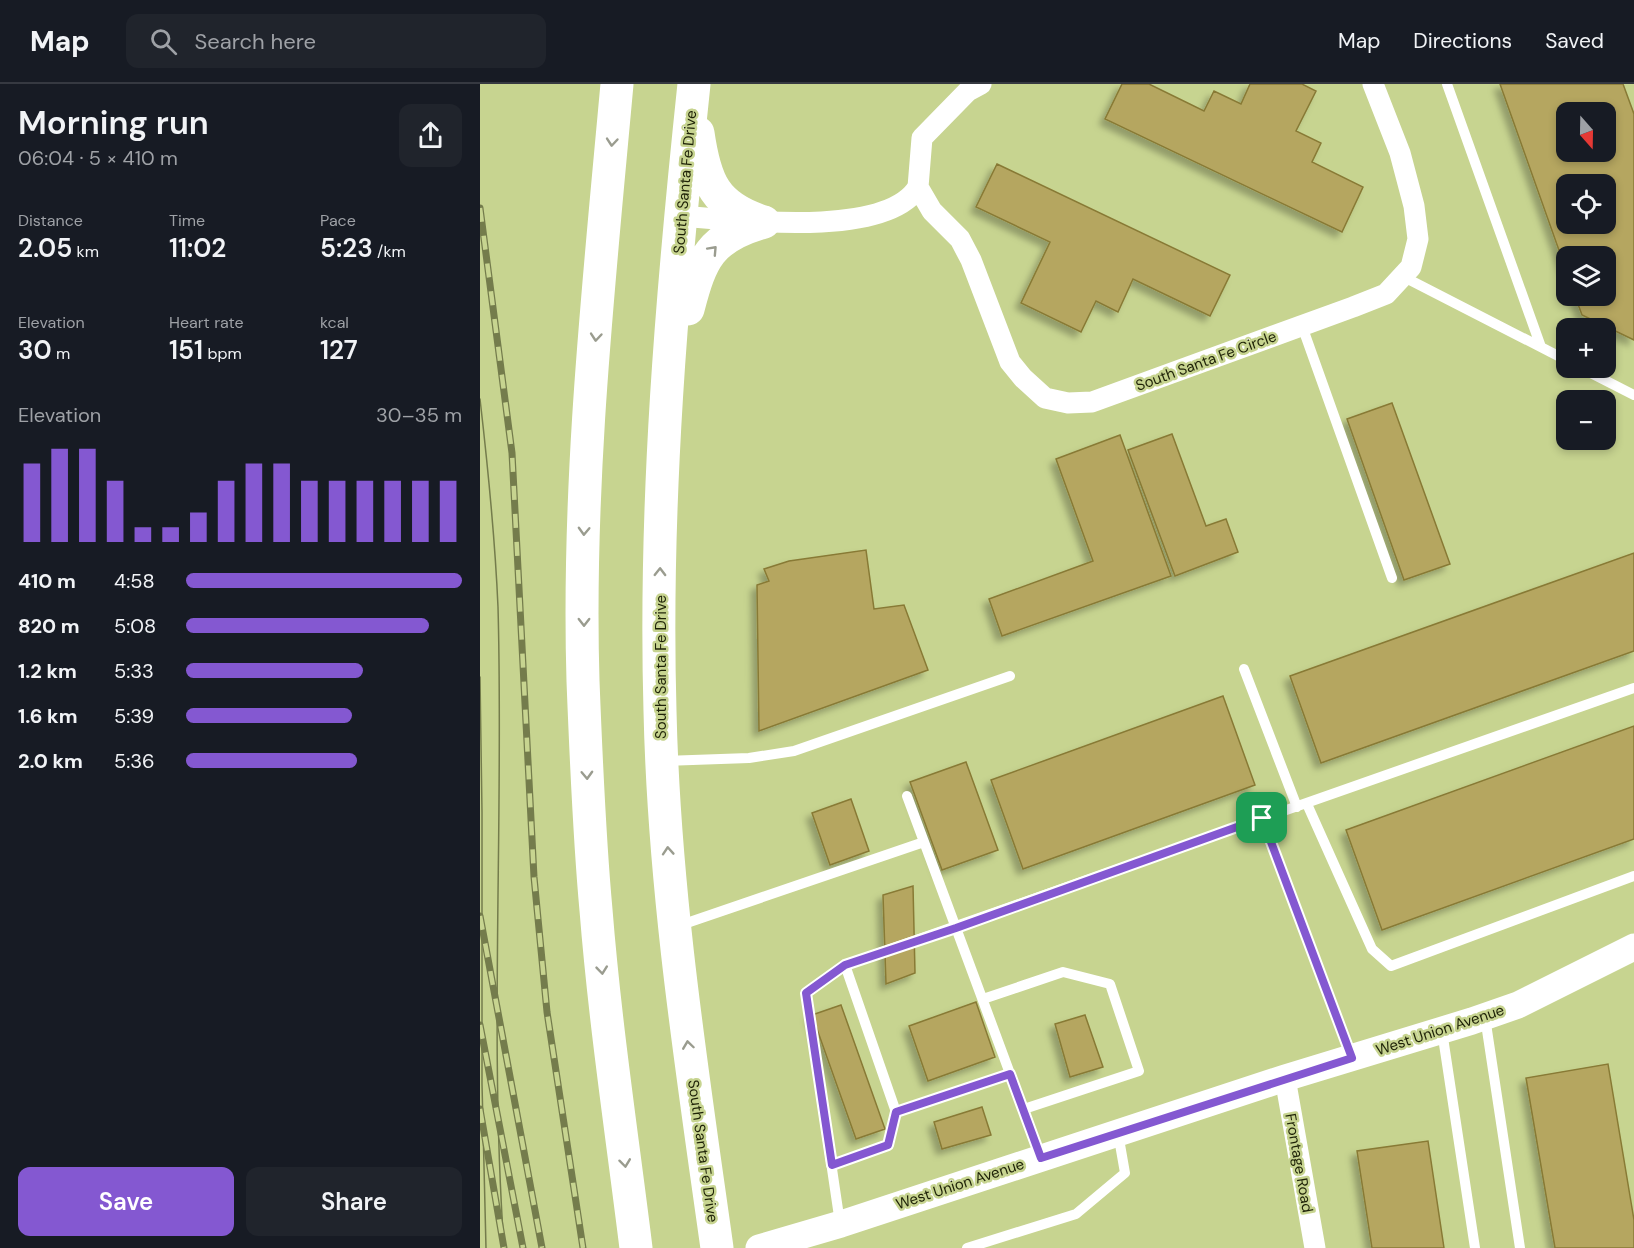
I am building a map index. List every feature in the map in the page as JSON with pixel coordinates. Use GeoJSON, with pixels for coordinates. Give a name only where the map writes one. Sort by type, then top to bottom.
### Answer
{"type":"FeatureCollection","features":[{"type":"Feature","properties":{"kind":"highway"},"geometry":{"type":"LineString","coordinates":[[617,84],[592,376],[584,531],[583,680],[588,806],[596,911],[636,1248]]}},
{"type":"Feature","properties":{"kind":"highway"},"geometry":{"type":"LineString","coordinates":[[693,90],[699,145],[710,182],[731,208],[743,216],[764,222]]}},
{"type":"Feature","properties":{"kind":"highway","name":"South Santa Fe Drive"},"geometry":{"type":"LineString","coordinates":[[693,90],[668,383],[661,520],[660,710],[675,927],[688,1044],[717,1248]]}},
{"type":"Feature","properties":{"kind":"highway"},"geometry":{"type":"LineString","coordinates":[[668,383],[695,282],[705,258],[723,239],[746,227],[764,222]]}},
{"type":"Feature","properties":{"kind":"street"},"geometry":{"type":"LineString","coordinates":[[681,216],[764,222],[826,222],[872,215],[895,207],[914,195],[918,187],[922,138],[968,91],[981,84]]}},
{"type":"Feature","properties":{"kind":"street","name":"South Santa Fe Circle"},"geometry":{"type":"LineString","coordinates":[[918,187],[932,211],[960,239],[971,260],[1010,362],[1023,378],[1045,398],[1068,404],[1092,402],[1386,294],[1411,267],[1418,239],[1413,206],[1400,153],[1373,84]]}},
{"type":"Feature","properties":{"kind":"street","name":"West Union Avenue"},"geometry":{"type":"LineString","coordinates":[[759,1248],[841,1224],[1285,1078],[1485,1016],[1527,1000],[1634,947]]}},
{"type":"Feature","properties":{"kind":"street","name":"Frontage Road"},"geometry":{"type":"LineString","coordinates":[[1285,1078],[1315,1248]]}},
{"type":"Feature","properties":{"kind":"lane"},"geometry":{"type":"LineString","coordinates":[[1447,84],[1541,347]]}},
{"type":"Feature","properties":{"kind":"lane"},"geometry":{"type":"LineString","coordinates":[[1402,276],[1556,355]]}},
{"type":"Feature","properties":{"kind":"lane"},"geometry":{"type":"LineString","coordinates":[[1302,326],[1392,578]]}},
{"type":"Feature","properties":{"kind":"lane"},"geometry":{"type":"LineString","coordinates":[[1601,378],[1634,395]]}},
{"type":"Feature","properties":{"kind":"lane"},"geometry":{"type":"LineString","coordinates":[[1244,669],[1302,805],[1372,950],[1391,966],[1634,876]]}},
{"type":"Feature","properties":{"kind":"lane"},"geometry":{"type":"LineString","coordinates":[[662,761],[749,758],[794,751],[1010,676]]}},
{"type":"Feature","properties":{"kind":"lane"},"geometry":{"type":"LineString","coordinates":[[841,1224],[806,993],[845,965],[956,928],[1634,688]]}},
{"type":"Feature","properties":{"kind":"lane"},"geometry":{"type":"LineString","coordinates":[[908,796],[1041,1158]]}},
{"type":"Feature","properties":{"kind":"lane"},"geometry":{"type":"LineString","coordinates":[[1262,818],[1352,1058]]}},
{"type":"Feature","properties":{"kind":"lane"},"geometry":{"type":"LineString","coordinates":[[675,927],[924,842]]}},
{"type":"Feature","properties":{"kind":"lane"},"geometry":{"type":"LineString","coordinates":[[832,1165],[888,1145],[896,1112],[845,965]]}},
{"type":"Feature","properties":{"kind":"lane"},"geometry":{"type":"LineString","coordinates":[[982,999],[1063,972],[1110,984],[1139,1071],[1024,1109]]}},
{"type":"Feature","properties":{"kind":"lane"},"geometry":{"type":"LineString","coordinates":[[1485,1016],[1520,1248]]}},
{"type":"Feature","properties":{"kind":"lane"},"geometry":{"type":"LineString","coordinates":[[1442,1030],[1475,1248]]}},
{"type":"Feature","properties":{"kind":"lane"},"geometry":{"type":"LineString","coordinates":[[896,1112],[1010,1074]]}},
{"type":"Feature","properties":{"kind":"lane"},"geometry":{"type":"LineString","coordinates":[[967,1248],[1076,1214],[1125,1173],[1118,1132]]}},
{"type":"Feature","properties":{"kind":"building"},"geometry":{"type":"Polygon","coordinates":[[[1122,84],[1149,84],[1204,111],[1214,91],[1241,104],[1250,84],[1302,84],[1316,91],[1296,131],[1321,143],[1312,162],[1363,187],[1342,232],[1105,119],[1122,84]]]}},
{"type":"Feature","properties":{"kind":"building"},"geometry":{"type":"Polygon","coordinates":[[[1500,84],[1623,84],[1634,114],[1634,340],[1616,331],[1616,318],[1588,318],[1582,315],[1579,306],[1616,306],[1616,246],[1557,246],[1500,84]]]}},
{"type":"Feature","properties":{"kind":"building"},"geometry":{"type":"Polygon","coordinates":[[[997,164],[1230,275],[1210,316],[1133,279],[1118,312],[1096,301],[1081,332],[1021,303],[1050,242],[976,207],[997,164]]]}},
{"type":"Feature","properties":{"kind":"building"},"geometry":{"type":"Polygon","coordinates":[[[1392,403],[1450,564],[1404,580],[1347,419],[1392,403]]]}},
{"type":"Feature","properties":{"kind":"building"},"geometry":{"type":"Polygon","coordinates":[[[1172,434],[1206,526],[1226,519],[1238,552],[1175,576],[1128,450],[1172,434]]]}},
{"type":"Feature","properties":{"kind":"building"},"geometry":{"type":"Polygon","coordinates":[[[1120,435],[1171,576],[1002,636],[989,599],[1093,561],[1056,459],[1120,435]]]}},
{"type":"Feature","properties":{"kind":"building"},"geometry":{"type":"Polygon","coordinates":[[[866,550],[874,609],[904,605],[928,670],[759,731],[757,585],[769,581],[764,569],[789,561],[866,550]]]}},
{"type":"Feature","properties":{"kind":"building"},"geometry":{"type":"Polygon","coordinates":[[[1634,553],[1634,651],[1321,763],[1290,676],[1634,553]]]}},
{"type":"Feature","properties":{"kind":"building"},"geometry":{"type":"Polygon","coordinates":[[[1223,696],[1255,785],[1023,869],[991,780],[1223,696]]]}},
{"type":"Feature","properties":{"kind":"building"},"geometry":{"type":"Polygon","coordinates":[[[1634,726],[1634,839],[1382,930],[1346,830],[1634,726]]]}},
{"type":"Feature","properties":{"kind":"building"},"geometry":{"type":"Polygon","coordinates":[[[966,762],[998,850],[942,870],[910,782],[966,762]]]}},
{"type":"Feature","properties":{"kind":"building"},"geometry":{"type":"Polygon","coordinates":[[[851,799],[869,851],[830,865],[812,813],[851,799]]]}},
{"type":"Feature","properties":{"kind":"building"},"geometry":{"type":"Polygon","coordinates":[[[913,886],[915,973],[886,984],[883,895],[913,886]]]}},
{"type":"Feature","properties":{"kind":"building"},"geometry":{"type":"Polygon","coordinates":[[[976,1002],[995,1057],[928,1081],[909,1026],[976,1002]]]}},
{"type":"Feature","properties":{"kind":"building"},"geometry":{"type":"Polygon","coordinates":[[[841,1005],[885,1129],[856,1139],[812,1015],[841,1005]]]}},
{"type":"Feature","properties":{"kind":"building"},"geometry":{"type":"Polygon","coordinates":[[[1085,1015],[1103,1067],[1070,1077],[1055,1024],[1085,1015]]]}},
{"type":"Feature","properties":{"kind":"building"},"geometry":{"type":"Polygon","coordinates":[[[1608,1064],[1634,1220],[1634,1248],[1555,1248],[1526,1078],[1608,1064]]]}},
{"type":"Feature","properties":{"kind":"building"},"geometry":{"type":"Polygon","coordinates":[[[982,1107],[991,1135],[942,1149],[934,1122],[982,1107]]]}},
{"type":"Feature","properties":{"kind":"building"},"geometry":{"type":"Polygon","coordinates":[[[1428,1141],[1444,1248],[1372,1248],[1357,1151],[1428,1141]]]}},
{"type":"Feature","properties":{"kind":"tram line"},"geometry":{"type":"LineString","coordinates":[[480,399],[491,503],[498,607],[497,1008],[504,1248]]}},
{"type":"Feature","properties":{"kind":"tram line"},"geometry":{"type":"LineString","coordinates":[[480,677],[482,1084],[486,1248]]}},
{"type":"Feature","properties":{"kind":"railway"},"geometry":{"type":"LineString","coordinates":[[480,208],[512,453],[534,877],[547,1012],[583,1248]]}},
{"type":"Feature","properties":{"kind":"railway"},"geometry":{"type":"LineString","coordinates":[[480,916],[542,1248]]}},
{"type":"Feature","properties":{"kind":"railway"},"geometry":{"type":"LineString","coordinates":[[480,1025],[523,1248]]}},
{"type":"Feature","properties":{"kind":"railway"},"geometry":{"type":"LineString","coordinates":[[480,1109],[504,1248]]}},
{"type":"Feature","properties":{"kind":"route"},"geometry":{"type":"LineString","coordinates":[[1262,818],[1352,1058],[1041,1158],[1010,1074],[896,1112],[888,1145],[832,1165],[806,993],[845,965],[956,928],[1262,818]]}}]}
